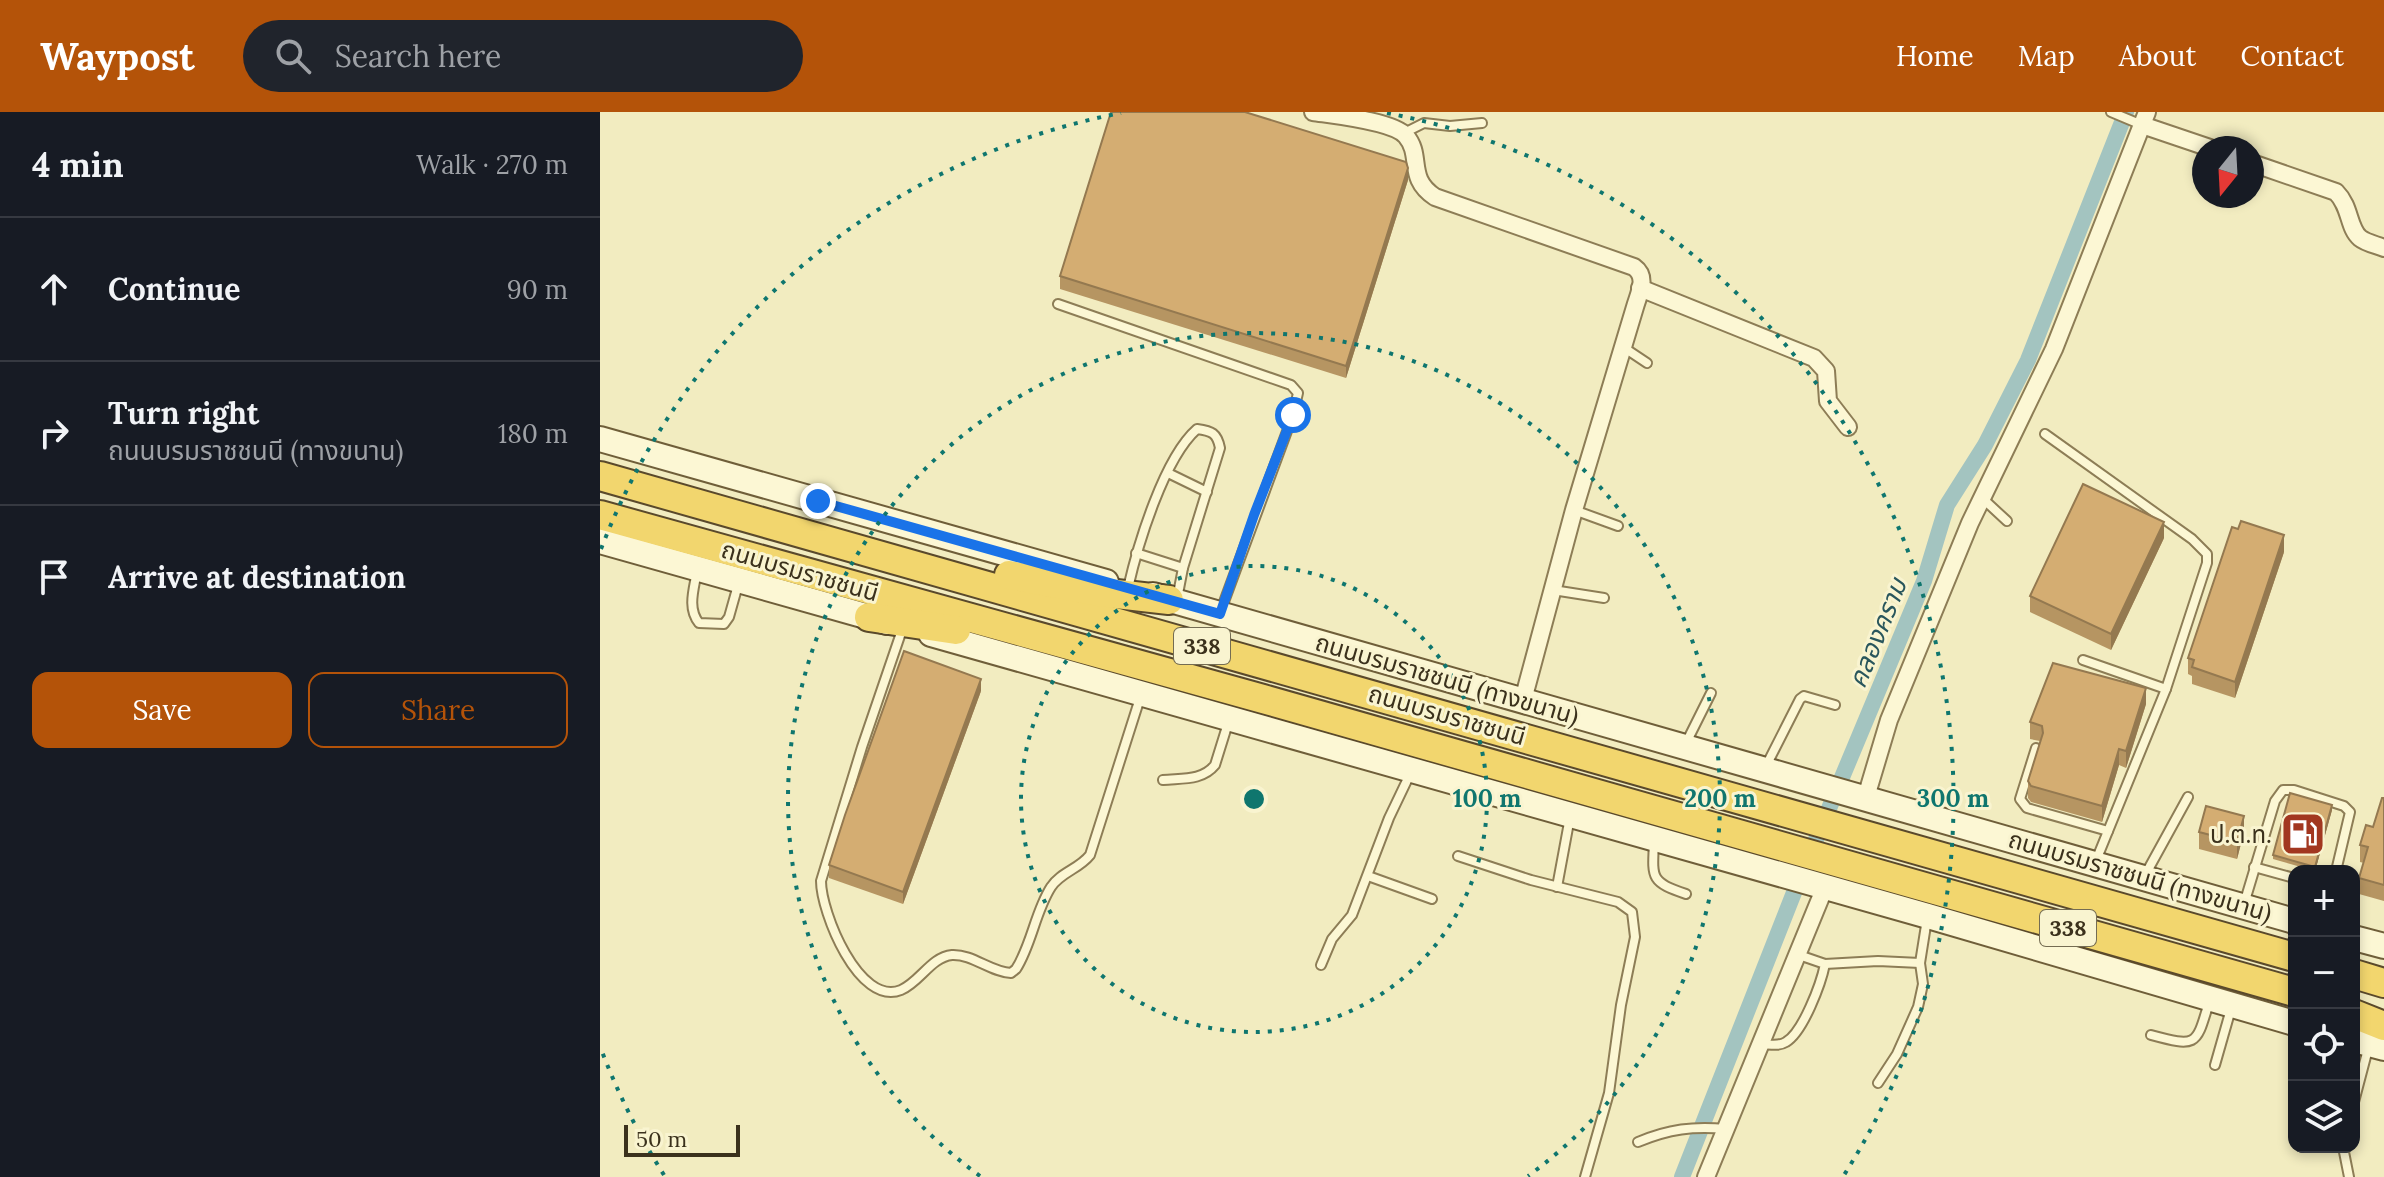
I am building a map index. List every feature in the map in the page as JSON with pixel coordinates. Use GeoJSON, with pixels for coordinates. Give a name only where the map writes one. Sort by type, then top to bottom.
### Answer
{"type":"FeatureCollection","features":[{"type":"Feature","properties":{"kind":"highway","name":"ถนนบรมราชชนนี"},"geometry":{"type":"LineString","coordinates":[[600,476],[2288,955]]}},
{"type":"Feature","properties":{"kind":"highway","name":"ถนนบรมราชชนนี"},"geometry":{"type":"LineString","coordinates":[[600,515],[2288,990]]}},
{"type":"Feature","properties":{"kind":"highway"},"geometry":{"type":"LineString","coordinates":[[913,564],[971,568],[1099,592],[1172,601]]}},
{"type":"Feature","properties":{"kind":"highway"},"geometry":{"type":"LineString","coordinates":[[869,617],[1114,658]]}},
{"type":"Feature","properties":{"kind":"highway"},"geometry":{"type":"LineString","coordinates":[[2360,976],[2384,983]]}},
{"type":"Feature","properties":{"kind":"highway"},"geometry":{"type":"LineString","coordinates":[[2360,1012],[2384,1016]]}},
{"type":"Feature","properties":{"kind":"highway"},"geometry":{"type":"LineString","coordinates":[[2360,1020],[2373,1039]]}},
{"type":"Feature","properties":{"kind":"main road","name":"ถนนบรมราชชนนี (ทางขนาน)"},"geometry":{"type":"LineString","coordinates":[[600,439],[2288,919]]}},
{"type":"Feature","properties":{"kind":"main road","name":"338"},"geometry":{"type":"LineString","coordinates":[[600,541],[1928,916],[2288,1021]]}},
{"type":"Feature","properties":{"kind":"main road"},"geometry":{"type":"LineString","coordinates":[[2360,940],[2384,946]]}},
{"type":"Feature","properties":{"kind":"street"},"geometry":{"type":"LineString","coordinates":[[1313,112],[1381,118],[1404,133],[1410,144],[1418,179],[1424,189],[1435,197],[1634,267],[1643,278],[1574,510],[1523,700]]}},
{"type":"Feature","properties":{"kind":"street"},"geometry":{"type":"LineString","coordinates":[[1864,797],[1889,720],[1981,497],[2054,349],[2139,119],[2192,141]]}},
{"type":"Feature","properties":{"kind":"street"},"geometry":{"type":"LineString","coordinates":[[2264,167],[2336,192],[2345,201],[2354,230],[2361,239],[2384,248]]}},
{"type":"Feature","properties":{"kind":"street"},"geometry":{"type":"LineString","coordinates":[[1640,288],[1814,358],[1826,371],[1828,401],[1848,427]]}},
{"type":"Feature","properties":{"kind":"street"},"geometry":{"type":"LineString","coordinates":[[1706,1177],[1721,1128],[1760,1043],[1822,886]]}},
{"type":"Feature","properties":{"kind":"lane"},"geometry":{"type":"LineString","coordinates":[[2113,113],[2139,119]]}},
{"type":"Feature","properties":{"kind":"lane"},"geometry":{"type":"LineString","coordinates":[[1404,133],[1424,123],[1450,126],[1482,123]]}},
{"type":"Feature","properties":{"kind":"lane"},"geometry":{"type":"LineString","coordinates":[[1058,304],[1291,385],[1298,393],[1293,415],[1220,614]]}},
{"type":"Feature","properties":{"kind":"lane"},"geometry":{"type":"LineString","coordinates":[[1623,347],[1647,363]]}},
{"type":"Feature","properties":{"kind":"lane"},"geometry":{"type":"LineString","coordinates":[[1128,588],[1136,553],[1168,473],[1187,438],[1197,429],[1211,431],[1218,437],[1220,448],[1172,601]]}},
{"type":"Feature","properties":{"kind":"lane"},"geometry":{"type":"LineString","coordinates":[[2045,434],[2192,539],[2207,554],[2207,563],[2166,689],[2095,863]]}},
{"type":"Feature","properties":{"kind":"lane"},"geometry":{"type":"LineString","coordinates":[[1168,473],[1207,492]]}},
{"type":"Feature","properties":{"kind":"lane"},"geometry":{"type":"LineString","coordinates":[[1981,497],[2007,521]]}},
{"type":"Feature","properties":{"kind":"lane"},"geometry":{"type":"LineString","coordinates":[[1574,510],[1618,526]]}},
{"type":"Feature","properties":{"kind":"lane"},"geometry":{"type":"LineString","coordinates":[[1136,553],[1183,568]]}},
{"type":"Feature","properties":{"kind":"lane"},"geometry":{"type":"LineString","coordinates":[[697,568],[691,603],[693,616],[699,623],[724,624],[740,580]]}},
{"type":"Feature","properties":{"kind":"lane"},"geometry":{"type":"LineString","coordinates":[[1553,590],[1604,598]]}},
{"type":"Feature","properties":{"kind":"lane"},"geometry":{"type":"LineString","coordinates":[[903,627],[857,761],[821,881],[821,894],[840,946],[852,967],[881,989],[901,990],[939,959],[951,955],[1001,973],[1011,973],[1016,969],[1041,904],[1053,883],[1090,855],[1141,694]]}},
{"type":"Feature","properties":{"kind":"lane"},"geometry":{"type":"LineString","coordinates":[[2083,660],[2166,689]]}},
{"type":"Feature","properties":{"kind":"lane"},"geometry":{"type":"LineString","coordinates":[[1685,746],[1711,693]]}},
{"type":"Feature","properties":{"kind":"lane"},"geometry":{"type":"LineString","coordinates":[[1764,768],[1800,699],[1804,696],[1815,697],[1835,705]]}},
{"type":"Feature","properties":{"kind":"lane"},"geometry":{"type":"LineString","coordinates":[[1163,780],[1203,776],[1210,771],[1215,765],[1229,719]]}},
{"type":"Feature","properties":{"kind":"lane"},"geometry":{"type":"LineString","coordinates":[[2036,748],[2020,799],[2022,803],[2027,808],[2108,831]]}},
{"type":"Feature","properties":{"kind":"lane"},"geometry":{"type":"LineString","coordinates":[[1321,965],[1332,939],[1352,915],[1389,818],[1411,771]]}},
{"type":"Feature","properties":{"kind":"lane"},"geometry":{"type":"LineString","coordinates":[[2243,907],[2275,801],[2283,790],[2289,789],[2344,806],[2350,812],[2338,865]]}},
{"type":"Feature","properties":{"kind":"lane"},"geometry":{"type":"LineString","coordinates":[[2143,877],[2188,797]]}},
{"type":"Feature","properties":{"kind":"lane"},"geometry":{"type":"LineString","coordinates":[[1557,887],[1570,816]]}},
{"type":"Feature","properties":{"kind":"lane"},"geometry":{"type":"LineString","coordinates":[[1654,840],[1655,879],[1661,886],[1686,894]]}},
{"type":"Feature","properties":{"kind":"lane"},"geometry":{"type":"LineString","coordinates":[[1458,856],[1557,887],[1618,902],[1632,912],[1635,937],[1621,1005],[1609,1093],[1585,1177]]}},
{"type":"Feature","properties":{"kind":"lane"},"geometry":{"type":"LineString","coordinates":[[2254,867],[2288,876]]}},
{"type":"Feature","properties":{"kind":"lane"},"geometry":{"type":"LineString","coordinates":[[1368,876],[1432,899]]}},
{"type":"Feature","properties":{"kind":"lane"},"geometry":{"type":"LineString","coordinates":[[1878,1083],[1897,1054],[1918,1007],[1923,984],[1920,963],[1928,916]]}},
{"type":"Feature","properties":{"kind":"lane"},"geometry":{"type":"LineString","coordinates":[[1796,954],[1825,964],[1878,961],[1920,963]]}},
{"type":"Feature","properties":{"kind":"lane"},"geometry":{"type":"LineString","coordinates":[[1760,1043],[1779,1045],[1789,1041],[1816,994],[1825,964]]}},
{"type":"Feature","properties":{"kind":"lane"},"geometry":{"type":"LineString","coordinates":[[2151,1035],[2180,1043],[2195,1039],[2221,1002]]}},
{"type":"Feature","properties":{"kind":"lane"},"geometry":{"type":"LineString","coordinates":[[2215,1065],[2221,1002]]}},
{"type":"Feature","properties":{"kind":"lane"},"geometry":{"type":"LineString","coordinates":[[2360,1082],[2373,1039]]}},
{"type":"Feature","properties":{"kind":"lane"},"geometry":{"type":"LineString","coordinates":[[1638,1142],[1662,1132],[1697,1126],[1721,1128]]}},
{"type":"Feature","properties":{"kind":"lane"},"geometry":{"type":"LineString","coordinates":[[2344,1153],[2349,1177]]}},
{"type":"Feature","properties":{"kind":"building"},"geometry":{"type":"Polygon","coordinates":[[[1111,112],[1245,112],[1406,162],[1408,168],[1346,366],[1060,276],[1111,112]]]}},
{"type":"Feature","properties":{"kind":"building"},"geometry":{"type":"Polygon","coordinates":[[[2083,484],[2164,522],[2111,634],[2030,596],[2083,484]]]}},
{"type":"Feature","properties":{"kind":"building"},"geometry":{"type":"Polygon","coordinates":[[[2241,521],[2284,535],[2235,682],[2192,667],[2194,660],[2188,658],[2232,527],[2238,529],[2241,521]]]}},
{"type":"Feature","properties":{"kind":"building"},"geometry":{"type":"Polygon","coordinates":[[[904,651],[981,679],[903,892],[829,865],[904,651]]]}},
{"type":"Feature","properties":{"kind":"building"},"geometry":{"type":"Polygon","coordinates":[[[2053,663],[2146,688],[2126,751],[2119,749],[2102,806],[2031,786],[2028,781],[2043,733],[2042,726],[2030,722],[2053,663]]]}},
{"type":"Feature","properties":{"kind":"building","name":"ป.ต.ท."},"geometry":{"type":"Polygon","coordinates":[[[2290,793],[2332,805],[2316,865],[2273,855],[2290,793]]]}},
{"type":"Feature","properties":{"kind":"building"},"geometry":{"type":"Polygon","coordinates":[[[2384,798],[2384,885],[2360,878],[2368,847],[2360,845],[2366,825],[2373,827],[2384,798]]]}},
{"type":"Feature","properties":{"kind":"building"},"geometry":{"type":"Polygon","coordinates":[[[2206,806],[2244,816],[2237,842],[2199,832],[2206,806]]]}},
{"type":"Feature","properties":{"kind":"waterway","name":"คลองคราม"},"geometry":{"type":"LineString","coordinates":[[1682,1177],[1795,890],[1924,581],[1947,505],[1985,445],[2028,360],[2126,112]]}},
{"type":"Feature","properties":{"kind":"place","name":"ป.ต.ท."},"geometry":{"type":"Point","coordinates":[2303,834]}},
{"type":"Feature","properties":{"kind":"route"},"geometry":{"type":"LineString","coordinates":[[818,501],[1220,614],[1293,415]]}}]}
